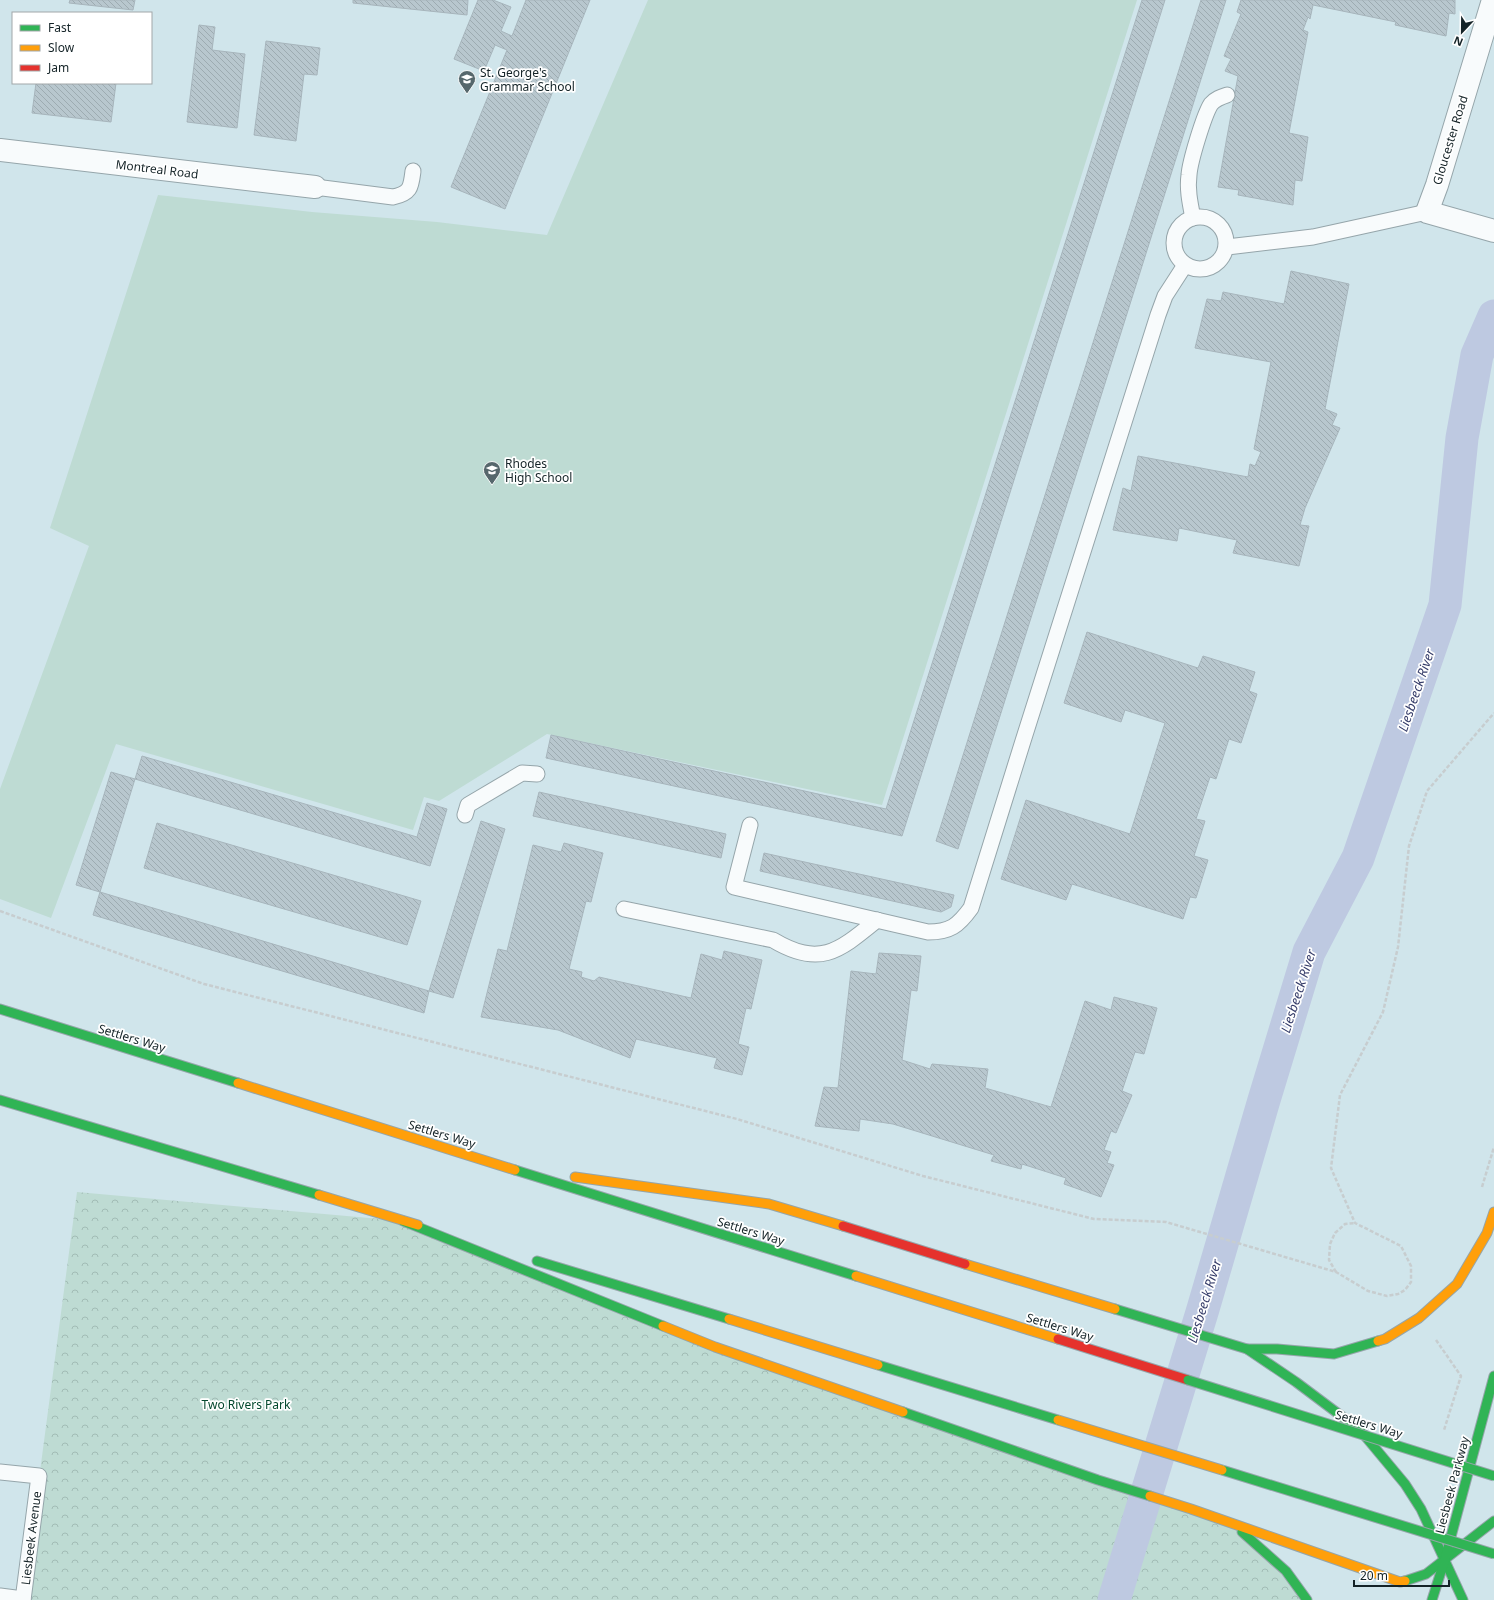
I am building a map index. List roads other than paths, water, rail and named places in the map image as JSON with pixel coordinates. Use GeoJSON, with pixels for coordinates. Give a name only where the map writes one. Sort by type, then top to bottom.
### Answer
{"type":"FeatureCollection","features":[{"type":"Feature","properties":{"kind":"main road","name":"Settlers Way"},"geometry":{"type":"LineString","coordinates":[[0,1009],[1494,1476]]}},
{"type":"Feature","properties":{"kind":"main road"},"geometry":{"type":"LineString","coordinates":[[0,1100],[502,1251]]}},
{"type":"Feature","properties":{"kind":"main road"},"geometry":{"type":"LineString","coordinates":[[512,1168],[769,1204],[1247,1349],[1277,1349],[1334,1354],[1385,1339],[1419,1318],[1457,1284],[1487,1233],[1494,1212]]}},
{"type":"Feature","properties":{"kind":"main road"},"geometry":{"type":"LineString","coordinates":[[403,1221],[715,1347],[1098,1480],[1230,1522],[1400,1582],[1426,1574],[1494,1521]]}},
{"type":"Feature","properties":{"kind":"main road"},"geometry":{"type":"LineString","coordinates":[[524,1258],[729,1319],[1494,1554]]}},
{"type":"Feature","properties":{"kind":"main road"},"geometry":{"type":"LineString","coordinates":[[1247,1349],[1296,1382],[1360,1430],[1405,1484],[1421,1509],[1463,1600]]}},
{"type":"Feature","properties":{"kind":"main road","name":"Liesbeek Parkway"},"geometry":{"type":"LineString","coordinates":[[1432,1600],[1494,1376]]}},
{"type":"Feature","properties":{"kind":"main road"},"geometry":{"type":"LineString","coordinates":[[1230,1522],[1286,1571],[1307,1600]]}},
{"type":"Feature","properties":{"kind":"main road"},"geometry":{"type":"LineString","coordinates":[[1448,1543],[1460,1534]]}},
{"type":"Feature","properties":{"kind":"street","name":"Gloucester Road"},"geometry":{"type":"LineString","coordinates":[[1427,212],[1437,185],[1493,0]]}},
{"type":"Feature","properties":{"kind":"street","name":"Montreal Road"},"geometry":{"type":"LineString","coordinates":[[0,150],[314,188]]}},
{"type":"Feature","properties":{"kind":"street"},"geometry":{"type":"LineString","coordinates":[[1427,212],[1494,231]]}},
{"type":"Feature","properties":{"kind":"lane"},"geometry":{"type":"LineString","coordinates":[[1193,218],[1188,192],[1188,175],[1191,164],[1211,103],[1218,98],[1227,95]]}},
{"type":"Feature","properties":{"kind":"lane"},"geometry":{"type":"LineString","coordinates":[[314,188],[393,197],[404,194],[410,188],[413,170]]}},
{"type":"Feature","properties":{"kind":"lane"},"geometry":{"type":"LineString","coordinates":[[1227,247],[1313,236],[1427,212]]}},
{"type":"Feature","properties":{"kind":"lane"},"geometry":{"type":"LineString","coordinates":[[1204,217],[1214,220],[1222,227],[1226,236],[1227,247],[1223,257],[1216,265],[1206,269],[1195,269],[1185,265],[1178,257],[1174,248],[1174,238],[1178,229],[1184,222],[1193,218],[1204,217]]}},
{"type":"Feature","properties":{"kind":"lane"},"geometry":{"type":"LineString","coordinates":[[750,825],[734,887],[928,932],[941,932],[953,928],[963,920],[971,908],[1158,315],[1165,296],[1185,265]]}},
{"type":"Feature","properties":{"kind":"lane"},"geometry":{"type":"LineString","coordinates":[[465,815],[468,805],[522,773],[537,774]]}},
{"type":"Feature","properties":{"kind":"lane"},"geometry":{"type":"LineString","coordinates":[[624,909],[773,940],[794,951],[810,954],[823,954],[836,950],[852,940],[877,920]]}},
{"type":"Feature","properties":{"kind":"lane","name":"Liesbeek Avenue"},"geometry":{"type":"LineString","coordinates":[[0,1472],[39,1476],[23,1600]]}},
{"type":"Feature","properties":{"kind":"lane"},"geometry":{"type":"LineString","coordinates":[[0,1596],[23,1600]]}},
{"type":"Feature","properties":{"kind":"waterway","name":"Liesbeeck River"},"geometry":{"type":"LineString","coordinates":[[1114,1600],[1203,1309],[1309,952],[1358,858],[1445,605],[1462,438],[1477,355],[1494,316]]}},
{"type":"Feature","properties":{"kind":"place","name":"St. George's Grammar School"},"geometry":{"type":"Point","coordinates":[467,94]}},
{"type":"Feature","properties":{"kind":"place","name":"Rhodes High School"},"geometry":{"type":"Point","coordinates":[492,485]}},
{"type":"Feature","properties":{"kind":"park label","name":"Two Rivers Park"},"geometry":{"type":"Point","coordinates":[246,1404]}}]}
